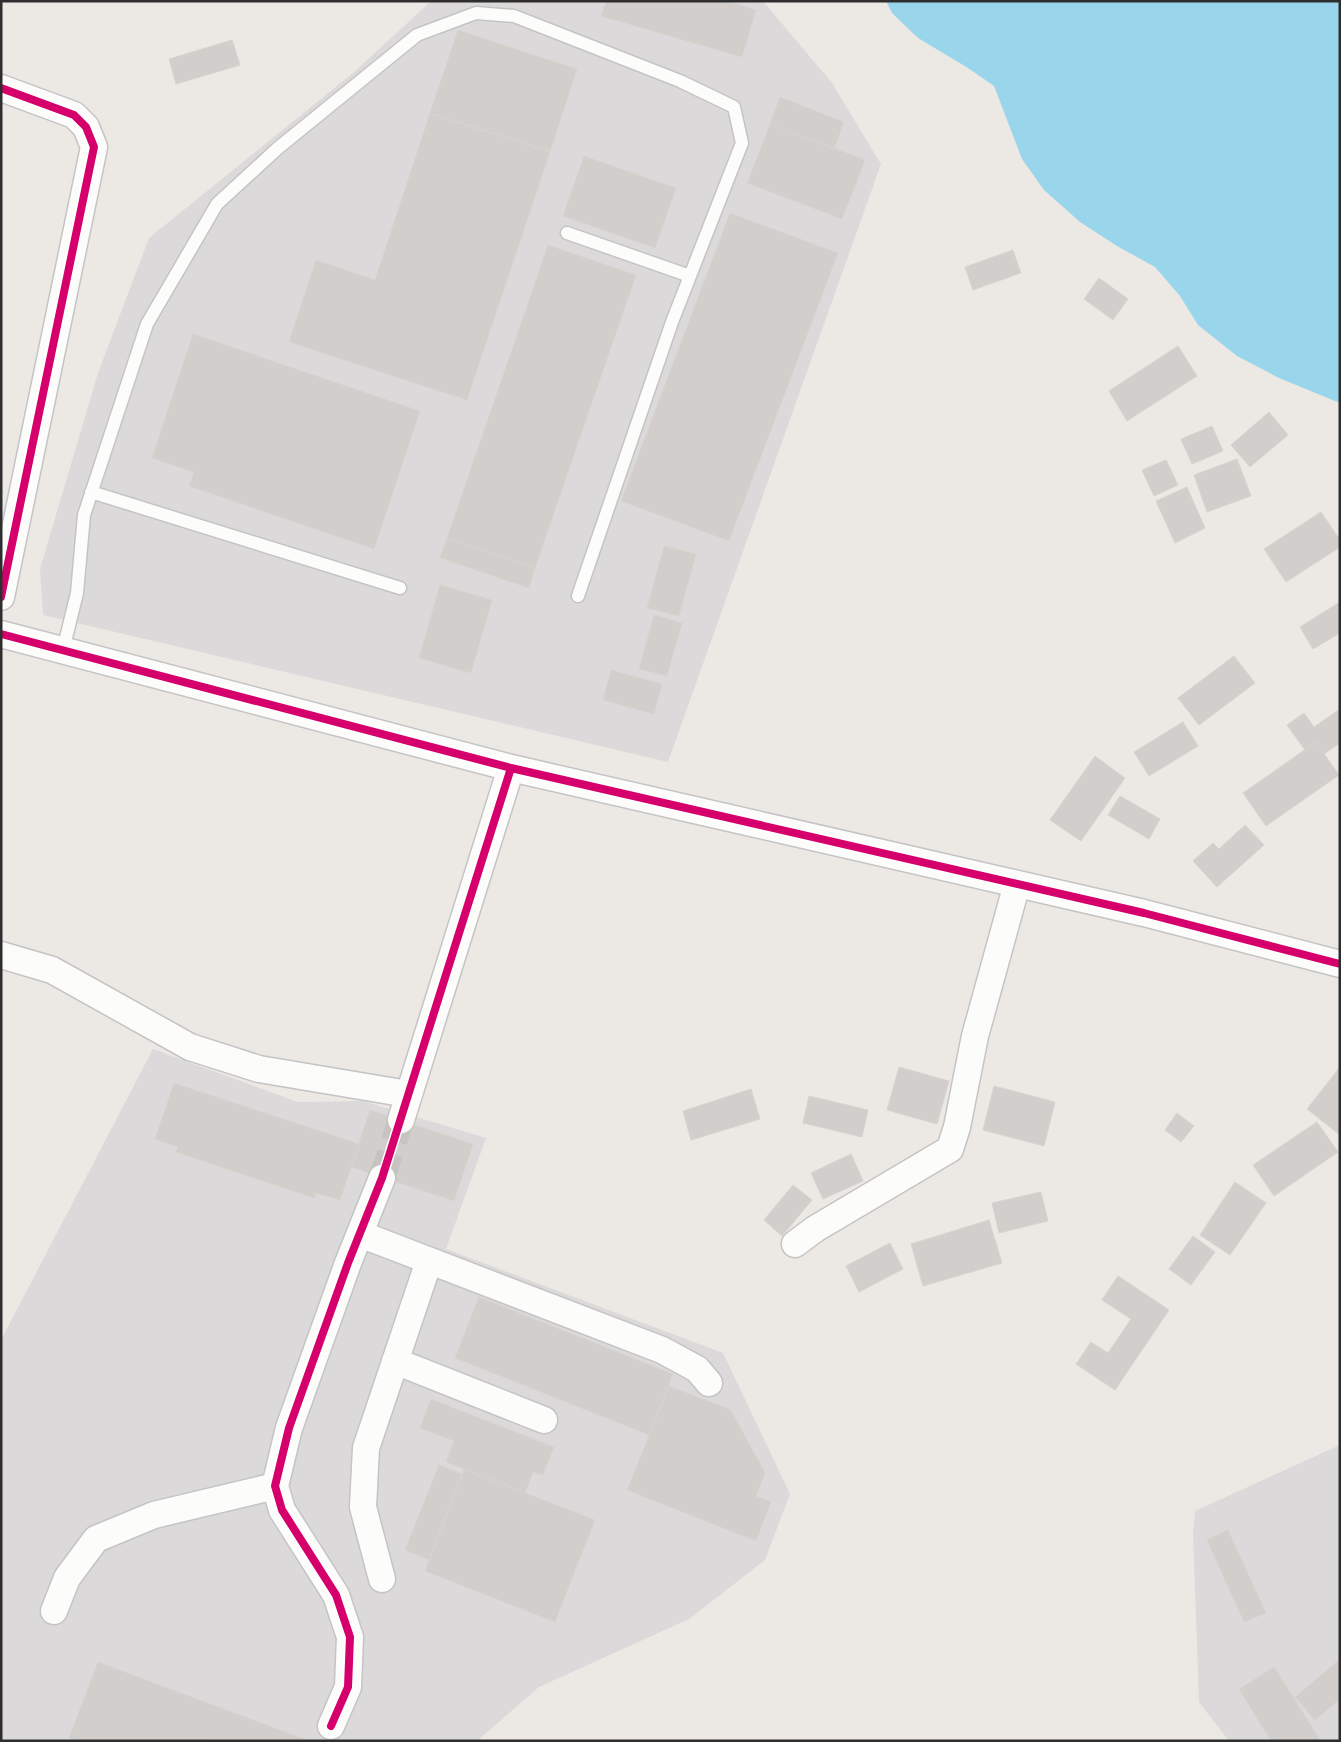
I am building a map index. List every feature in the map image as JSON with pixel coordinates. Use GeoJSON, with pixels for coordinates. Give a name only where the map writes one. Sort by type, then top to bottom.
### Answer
{"type":"FeatureCollection","features":[{"type":"Feature","properties":{"kind":"street"},"geometry":{"type":"LineString","coordinates":[[1,88],[74,115],[86,126],[94,147],[1,597]]}},
{"type":"Feature","properties":{"kind":"street"},"geometry":{"type":"LineString","coordinates":[[1,608],[3,641],[63,650],[511,768],[1144,913],[1340,964]]}},
{"type":"Feature","properties":{"kind":"street"},"geometry":{"type":"LineString","coordinates":[[401,1120],[511,768]]}},
{"type":"Feature","properties":{"kind":"street"},"geometry":{"type":"LineString","coordinates":[[796,1244],[814,1229],[950,1149],[957,1127],[975,1036],[1017,884]]}},
{"type":"Feature","properties":{"kind":"street"},"geometry":{"type":"LineString","coordinates":[[1,956],[52,970],[190,1047],[258,1069],[408,1094]]}},
{"type":"Feature","properties":{"kind":"street"},"geometry":{"type":"LineString","coordinates":[[331,1726],[348,1688],[350,1637],[336,1594],[282,1510],[275,1486],[288,1428],[382,1178]]}},
{"type":"Feature","properties":{"kind":"street"},"geometry":{"type":"LineString","coordinates":[[360,1234],[662,1350],[697,1369],[708,1384]]}},
{"type":"Feature","properties":{"kind":"street"},"geometry":{"type":"LineString","coordinates":[[382,1579],[363,1507],[366,1448],[429,1261]]}},
{"type":"Feature","properties":{"kind":"street"},"geometry":{"type":"LineString","coordinates":[[396,1361],[544,1420]]}},
{"type":"Feature","properties":{"kind":"street"},"geometry":{"type":"LineString","coordinates":[[54,1611],[67,1578],[96,1539],[154,1515],[275,1486]]}},
{"type":"Feature","properties":{"kind":"lane"},"geometry":{"type":"LineString","coordinates":[[63,650],[76,593],[84,515],[147,324],[217,204],[278,148],[417,35],[476,13],[514,16],[680,81],[734,107],[742,143],[672,322],[578,596]]}},
{"type":"Feature","properties":{"kind":"lane"},"geometry":{"type":"LineString","coordinates":[[567,233],[690,276]]}},
{"type":"Feature","properties":{"kind":"lane"},"geometry":{"type":"LineString","coordinates":[[91,492],[400,588]]}},
{"type":"Feature","properties":{"kind":"shaded area"},"geometry":{"type":"Polygon","coordinates":[[[434,1],[763,1],[832,83],[881,164],[668,762],[43,615],[40,569],[98,373],[149,238],[353,73],[429,3],[434,1]]]}},
{"type":"Feature","properties":{"kind":"shaded area"},"geometry":{"type":"Polygon","coordinates":[[[153,1049],[298,1102],[363,1101],[486,1138],[446,1249],[723,1353],[790,1494],[765,1560],[689,1619],[539,1687],[477,1741],[1,1741],[1,1340],[153,1049]]]}},
{"type":"Feature","properties":{"kind":"shaded area"},"geometry":{"type":"Polygon","coordinates":[[[1340,1445],[1340,1741],[1229,1741],[1199,1702],[1193,1534],[1195,1511],[1340,1445]]]}},
{"type":"Feature","properties":{"kind":"water"},"geometry":{"type":"Polygon","coordinates":[[[886,1],[1340,1],[1340,403],[1279,378],[1237,356],[1198,325],[1180,296],[1155,267],[1117,246],[1080,222],[1044,190],[1022,159],[994,86],[918,38],[892,13],[886,1]]]}},
{"type":"Feature","properties":{"kind":"building"},"geometry":{"type":"Polygon","coordinates":[[[606,1],[727,1],[756,10],[742,57],[601,16],[606,1]]]}},
{"type":"Feature","properties":{"kind":"building"},"geometry":{"type":"Polygon","coordinates":[[[458,30],[577,69],[550,152],[430,113],[458,30]]]}},
{"type":"Feature","properties":{"kind":"building"},"geometry":{"type":"Polygon","coordinates":[[[232,40],[240,65],[176,84],[169,59],[232,40]]]}},
{"type":"Feature","properties":{"kind":"building"},"geometry":{"type":"Polygon","coordinates":[[[780,97],[844,122],[834,149],[770,124],[780,97]]]}},
{"type":"Feature","properties":{"kind":"building"},"geometry":{"type":"Polygon","coordinates":[[[430,113],[550,152],[467,400],[289,342],[316,260],[375,280],[430,113]]]}},
{"type":"Feature","properties":{"kind":"building"},"geometry":{"type":"Polygon","coordinates":[[[770,124],[865,160],[842,219],[747,183],[770,124]]]}},
{"type":"Feature","properties":{"kind":"building"},"geometry":{"type":"Polygon","coordinates":[[[584,156],[676,188],[655,248],[563,216],[584,156]]]}},
{"type":"Feature","properties":{"kind":"building"},"geometry":{"type":"Polygon","coordinates":[[[730,213],[838,253],[729,541],[621,501],[730,213]]]}},
{"type":"Feature","properties":{"kind":"building"},"geometry":{"type":"Polygon","coordinates":[[[548,245],[636,275],[535,568],[447,538],[548,245]]]}},
{"type":"Feature","properties":{"kind":"building"},"geometry":{"type":"Polygon","coordinates":[[[1013,250],[1021,273],[973,290],[965,267],[1013,250]]]}},
{"type":"Feature","properties":{"kind":"building"},"geometry":{"type":"Polygon","coordinates":[[[1099,278],[1128,299],[1113,320],[1084,299],[1099,278]]]}},
{"type":"Feature","properties":{"kind":"building"},"geometry":{"type":"Polygon","coordinates":[[[193,334],[420,411],[374,549],[189,486],[194,472],[152,458],[193,334]]]}},
{"type":"Feature","properties":{"kind":"building"},"geometry":{"type":"Polygon","coordinates":[[[1178,346],[1197,376],[1127,421],[1109,391],[1178,346]]]}},
{"type":"Feature","properties":{"kind":"building"},"geometry":{"type":"Polygon","coordinates":[[[1269,412],[1288,435],[1250,467],[1231,445],[1269,412]]]}},
{"type":"Feature","properties":{"kind":"building"},"geometry":{"type":"Polygon","coordinates":[[[1212,426],[1223,451],[1192,464],[1181,439],[1212,426]]]}},
{"type":"Feature","properties":{"kind":"building"},"geometry":{"type":"Polygon","coordinates":[[[1237,459],[1251,496],[1207,512],[1194,475],[1237,459]]]}},
{"type":"Feature","properties":{"kind":"building"},"geometry":{"type":"Polygon","coordinates":[[[1166,460],[1178,485],[1154,496],[1142,470],[1166,460]]]}},
{"type":"Feature","properties":{"kind":"building"},"geometry":{"type":"Polygon","coordinates":[[[1187,487],[1205,528],[1175,543],[1156,501],[1187,487]]]}},
{"type":"Feature","properties":{"kind":"building"},"geometry":{"type":"Polygon","coordinates":[[[1321,512],[1340,540],[1340,547],[1286,582],[1264,549],[1321,512]]]}},
{"type":"Feature","properties":{"kind":"building"},"geometry":{"type":"Polygon","coordinates":[[[447,538],[535,568],[529,588],[440,558],[447,538]]]}},
{"type":"Feature","properties":{"kind":"building"},"geometry":{"type":"Polygon","coordinates":[[[664,546],[696,554],[679,616],[647,608],[664,546]]]}},
{"type":"Feature","properties":{"kind":"building"},"geometry":{"type":"Polygon","coordinates":[[[440,585],[492,600],[471,673],[419,658],[440,585]]]}},
{"type":"Feature","properties":{"kind":"building"},"geometry":{"type":"Polygon","coordinates":[[[1340,602],[1340,633],[1313,649],[1300,627],[1340,602]]]}},
{"type":"Feature","properties":{"kind":"building"},"geometry":{"type":"Polygon","coordinates":[[[654,615],[682,623],[667,676],[639,669],[654,615]]]}},
{"type":"Feature","properties":{"kind":"building"},"geometry":{"type":"Polygon","coordinates":[[[1234,656],[1255,683],[1199,725],[1178,698],[1234,656]]]}},
{"type":"Feature","properties":{"kind":"building"},"geometry":{"type":"Polygon","coordinates":[[[611,670],[662,684],[654,714],[603,700],[611,670]]]}},
{"type":"Feature","properties":{"kind":"building"},"geometry":{"type":"Polygon","coordinates":[[[1340,709],[1340,743],[1324,754],[1316,742],[1305,750],[1287,725],[1304,713],[1314,727],[1340,709]]]}},
{"type":"Feature","properties":{"kind":"building"},"geometry":{"type":"Polygon","coordinates":[[[1183,722],[1198,746],[1149,776],[1134,752],[1183,722]]]}},
{"type":"Feature","properties":{"kind":"building"},"geometry":{"type":"Polygon","coordinates":[[[1316,742],[1339,775],[1266,826],[1243,793],[1316,742]]]}},
{"type":"Feature","properties":{"kind":"building"},"geometry":{"type":"Polygon","coordinates":[[[1095,756],[1125,778],[1081,841],[1050,820],[1095,756]]]}},
{"type":"Feature","properties":{"kind":"building"},"geometry":{"type":"Polygon","coordinates":[[[1120,796],[1160,819],[1149,839],[1108,815],[1120,796]]]}},
{"type":"Feature","properties":{"kind":"building"},"geometry":{"type":"Polygon","coordinates":[[[1245,825],[1264,845],[1217,887],[1193,861],[1213,843],[1219,849],[1245,825]]]}},
{"type":"Feature","properties":{"kind":"building"},"geometry":{"type":"Polygon","coordinates":[[[899,1067],[949,1081],[937,1124],[887,1110],[899,1067]]]}},
{"type":"Feature","properties":{"kind":"building"},"geometry":{"type":"Polygon","coordinates":[[[1340,1067],[1340,1135],[1307,1109],[1340,1067]]]}},
{"type":"Feature","properties":{"kind":"building"},"geometry":{"type":"Polygon","coordinates":[[[174,1083],[359,1144],[340,1200],[316,1193],[314,1198],[176,1152],[178,1147],[155,1139],[174,1083]]]}},
{"type":"Feature","properties":{"kind":"building"},"geometry":{"type":"Polygon","coordinates":[[[994,1086],[1055,1102],[1044,1146],[983,1130],[994,1086]]]}},
{"type":"Feature","properties":{"kind":"building"},"geometry":{"type":"Polygon","coordinates":[[[751,1089],[760,1119],[691,1140],[683,1111],[751,1089]]]}},
{"type":"Feature","properties":{"kind":"building"},"geometry":{"type":"Polygon","coordinates":[[[809,1096],[868,1110],[862,1137],[803,1123],[809,1096]]]}},
{"type":"Feature","properties":{"kind":"building"},"geometry":{"type":"Polygon","coordinates":[[[370,1110],[473,1144],[454,1201],[351,1167],[370,1110]]]}},
{"type":"Feature","properties":{"kind":"building"},"geometry":{"type":"Polygon","coordinates":[[[1177,1113],[1194,1126],[1181,1142],[1165,1130],[1177,1113]]]}},
{"type":"Feature","properties":{"kind":"building"},"geometry":{"type":"Polygon","coordinates":[[[1317,1122],[1338,1152],[1274,1196],[1253,1165],[1317,1122]]]}},
{"type":"Feature","properties":{"kind":"building"},"geometry":{"type":"Polygon","coordinates":[[[851,1154],[863,1181],[823,1199],[811,1173],[851,1154]]]}},
{"type":"Feature","properties":{"kind":"building"},"geometry":{"type":"Polygon","coordinates":[[[1235,1182],[1266,1203],[1230,1255],[1200,1235],[1235,1182]]]}},
{"type":"Feature","properties":{"kind":"building"},"geometry":{"type":"Polygon","coordinates":[[[793,1185],[812,1200],[782,1236],[764,1220],[793,1185]]]}},
{"type":"Feature","properties":{"kind":"building"},"geometry":{"type":"Polygon","coordinates":[[[1041,1192],[1048,1221],[999,1233],[992,1203],[1041,1192]]]}},
{"type":"Feature","properties":{"kind":"building"},"geometry":{"type":"Polygon","coordinates":[[[989,1220],[1002,1263],[923,1286],[911,1244],[989,1220]]]}},
{"type":"Feature","properties":{"kind":"building"},"geometry":{"type":"Polygon","coordinates":[[[1193,1236],[1215,1252],[1191,1285],[1169,1269],[1193,1236]]]}},
{"type":"Feature","properties":{"kind":"building"},"geometry":{"type":"Polygon","coordinates":[[[890,1243],[903,1269],[859,1292],[846,1266],[890,1243]]]}},
{"type":"Feature","properties":{"kind":"building"},"geometry":{"type":"Polygon","coordinates":[[[1118,1276],[1169,1310],[1115,1390],[1076,1364],[1091,1342],[1108,1353],[1131,1319],[1102,1300],[1118,1276]]]}},
{"type":"Feature","properties":{"kind":"building"},"geometry":{"type":"Polygon","coordinates":[[[479,1297],[673,1374],[649,1435],[455,1358],[479,1297]]]}},
{"type":"Feature","properties":{"kind":"building"},"geometry":{"type":"Polygon","coordinates":[[[669,1386],[731,1410],[765,1473],[756,1496],[771,1502],[756,1541],[627,1490],[669,1386]]]}},
{"type":"Feature","properties":{"kind":"building"},"geometry":{"type":"Polygon","coordinates":[[[431,1399],[554,1447],[543,1475],[533,1472],[525,1493],[446,1462],[454,1441],[420,1428],[431,1399]]]}},
{"type":"Feature","properties":{"kind":"building"},"geometry":{"type":"Polygon","coordinates":[[[439,1465],[462,1474],[429,1560],[405,1550],[439,1465]]]}},
{"type":"Feature","properties":{"kind":"building"},"geometry":{"type":"Polygon","coordinates":[[[464,1469],[595,1520],[555,1622],[425,1571],[464,1469]]]}},
{"type":"Feature","properties":{"kind":"building"},"geometry":{"type":"Polygon","coordinates":[[[1228,1530],[1266,1613],[1244,1622],[1207,1540],[1228,1530]]]}},
{"type":"Feature","properties":{"kind":"building"},"geometry":{"type":"Polygon","coordinates":[[[1340,1659],[1340,1699],[1315,1720],[1295,1697],[1340,1659]]]}},
{"type":"Feature","properties":{"kind":"building"},"geometry":{"type":"Polygon","coordinates":[[[98,1662],[307,1740],[76,1741],[69,1738],[98,1662]]]}},
{"type":"Feature","properties":{"kind":"building"},"geometry":{"type":"Polygon","coordinates":[[[1274,1667],[1321,1741],[1271,1741],[1239,1689],[1274,1667]]]}},
{"type":"Feature","properties":{"kind":"tunnel"},"geometry":{"type":"LineString","coordinates":[[382,1178],[401,1120]]}},
{"type":"Feature","properties":{"kind":"cycle path"},"geometry":{"type":"LineString","coordinates":[[1,88],[74,115],[86,127],[94,147],[1,597]]}},
{"type":"Feature","properties":{"kind":"cycle path"},"geometry":{"type":"LineString","coordinates":[[1,634],[511,768],[1144,913],[1340,964]]}},
{"type":"Feature","properties":{"kind":"cycle path"},"geometry":{"type":"LineString","coordinates":[[331,1726],[348,1687],[350,1637],[336,1595],[282,1510],[275,1486],[289,1428],[348,1263],[382,1178],[511,768]]}}]}
